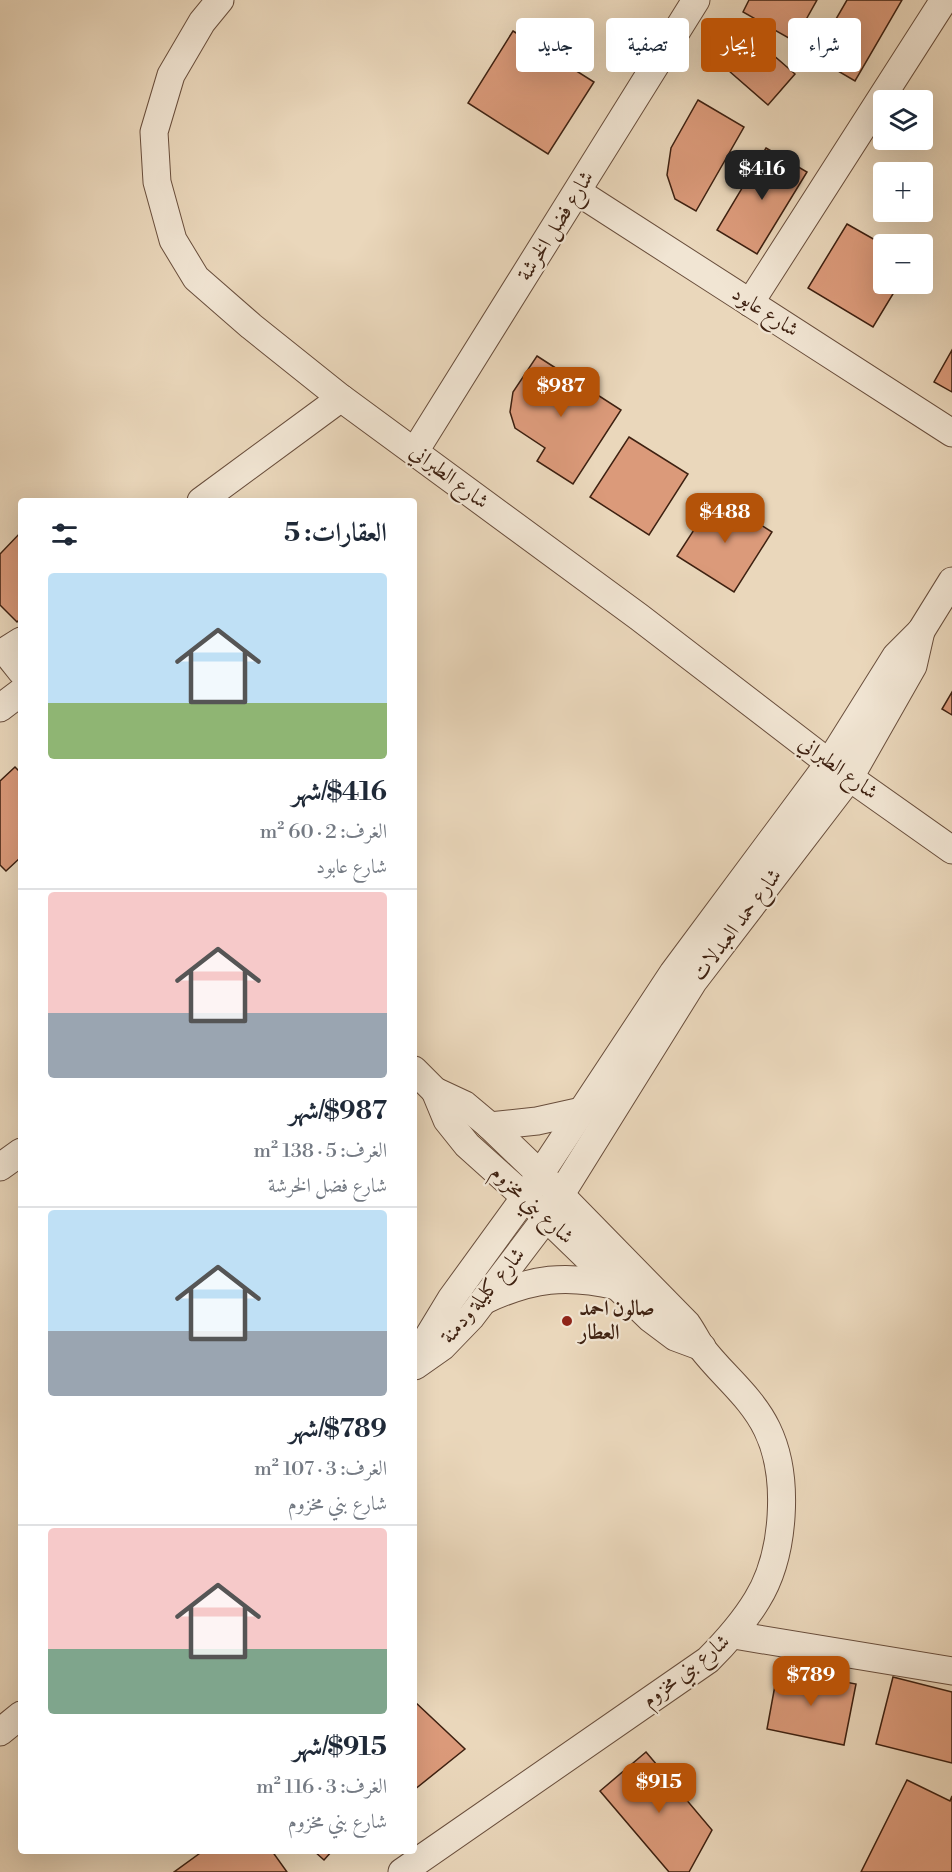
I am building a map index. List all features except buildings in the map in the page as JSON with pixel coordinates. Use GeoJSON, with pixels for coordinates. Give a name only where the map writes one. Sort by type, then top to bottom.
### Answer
{"type":"FeatureCollection","features":[{"type":"Feature","properties":{"kind":"street","name":"شارع الطبراني"},"geometry":{"type":"LineString","coordinates":[[220,0],[202,22],[171,75],[154,132],[157,182],[173,240],[196,278],[251,326],[341,398],[840,770],[952,850]]}},
{"type":"Feature","properties":{"kind":"street","name":"شارع فضل الخرشة"},"geometry":{"type":"LineString","coordinates":[[415,451],[696,0]]}},
{"type":"Feature","properties":{"kind":"street"},"geometry":{"type":"LineString","coordinates":[[750,303],[944,0]]}},
{"type":"Feature","properties":{"kind":"street","name":"شارع عابود"},"geometry":{"type":"LineString","coordinates":[[578,192],[952,433]]}},
{"type":"Feature","properties":{"kind":"street"},"geometry":{"type":"LineString","coordinates":[[205,498],[341,398]]}},
{"type":"Feature","properties":{"kind":"street","name":"شارع حمد العبدلات"},"geometry":{"type":"LineString","coordinates":[[525,1197],[582,1111],[840,770],[896,656],[921,631],[952,581]]}},
{"type":"Feature","properties":{"kind":"street"},"geometry":{"type":"LineString","coordinates":[[0,708],[18,694]]}},
{"type":"Feature","properties":{"kind":"street","name":"شارع حمد العبدلات"},"geometry":{"type":"LineString","coordinates":[[546,1218],[683,977]]}},
{"type":"Feature","properties":{"kind":"street","name":"شارع بني مخزوم"},"geometry":{"type":"LineString","coordinates":[[402,1872],[708,1660],[734,1635],[759,1598],[775,1557],[782,1514],[779,1470],[767,1429],[744,1394],[702,1347],[678,1313],[490,1126],[465,1105],[435,1091],[417,1073]]}},
{"type":"Feature","properties":{"kind":"street","name":"شارع بني مخزوم"},"geometry":{"type":"LineString","coordinates":[[435,1091],[447,1120],[456,1134],[663,1329],[681,1340],[702,1347]]}},
{"type":"Feature","properties":{"kind":"street"},"geometry":{"type":"LineString","coordinates":[[490,1126],[537,1121],[582,1111]]}},
{"type":"Feature","properties":{"kind":"street"},"geometry":{"type":"LineString","coordinates":[[0,1167],[18,1154]]}},
{"type":"Feature","properties":{"kind":"street","name":"شارع كليلة ودمنة"},"geometry":{"type":"LineString","coordinates":[[417,1355],[451,1299],[525,1197]]}},
{"type":"Feature","properties":{"kind":"street","name":"شارع كليلة ودمنة"},"geometry":{"type":"LineString","coordinates":[[417,1365],[457,1332],[484,1301],[546,1218]]}},
{"type":"Feature","properties":{"kind":"street"},"geometry":{"type":"LineString","coordinates":[[484,1301],[508,1289],[535,1281],[590,1280],[617,1286]]}},
{"type":"Feature","properties":{"kind":"street"},"geometry":{"type":"LineString","coordinates":[[734,1635],[952,1671]]}},
{"type":"Feature","properties":{"kind":"street"},"geometry":{"type":"LineString","coordinates":[[0,1732],[18,1717]]}},
{"type":"Feature","properties":{"kind":"place","name":"صالون احمد العطار"},"geometry":{"type":"Point","coordinates":[567,1321]}}]}
